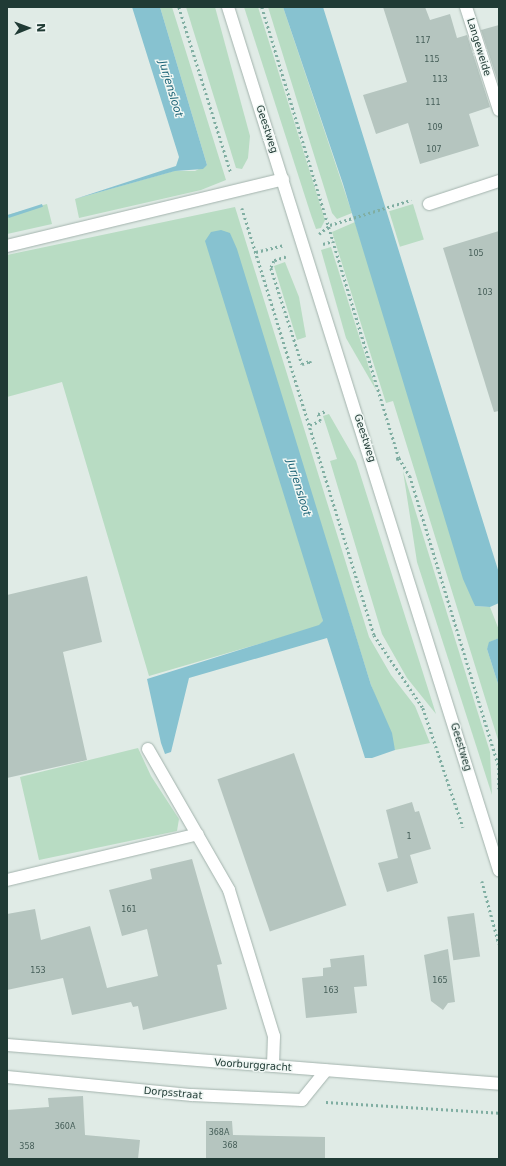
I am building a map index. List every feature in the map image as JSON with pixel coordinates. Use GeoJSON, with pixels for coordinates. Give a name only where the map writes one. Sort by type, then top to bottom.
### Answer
{"type":"FeatureCollection","features":[{"type":"Feature","properties":{"kind":"street","name":"Geestweg"},"geometry":{"type":"LineString","coordinates":[[228,7],[499,870]]}},
{"type":"Feature","properties":{"kind":"street","name":"Langeweide"},"geometry":{"type":"LineString","coordinates":[[466,7],[499,110]]}},
{"type":"Feature","properties":{"kind":"street"},"geometry":{"type":"LineString","coordinates":[[7,246],[283,179]]}},
{"type":"Feature","properties":{"kind":"street"},"geometry":{"type":"LineString","coordinates":[[429,204],[499,182]]}},
{"type":"Feature","properties":{"kind":"street"},"geometry":{"type":"LineString","coordinates":[[148,748],[229,890],[274,1036],[273,1066]]}},
{"type":"Feature","properties":{"kind":"street"},"geometry":{"type":"LineString","coordinates":[[7,880],[198,834]]}},
{"type":"Feature","properties":{"kind":"street","name":"Voorburggracht"},"geometry":{"type":"LineString","coordinates":[[7,1045],[499,1084]]}},
{"type":"Feature","properties":{"kind":"street"},"geometry":{"type":"LineString","coordinates":[[302,1100],[326,1070]]}},
{"type":"Feature","properties":{"kind":"street","name":"Dorpsstraat"},"geometry":{"type":"LineString","coordinates":[[7,1077],[192,1095],[302,1100]]}},
{"type":"Feature","properties":{"kind":"path"},"geometry":{"type":"LineString","coordinates":[[179,7],[374,635],[422,708],[464,830]]}},
{"type":"Feature","properties":{"kind":"path"},"geometry":{"type":"LineString","coordinates":[[262,7],[333,241]]}},
{"type":"Feature","properties":{"kind":"path"},"geometry":{"type":"LineString","coordinates":[[345,220],[394,207]]}},
{"type":"Feature","properties":{"kind":"path"},"geometry":{"type":"LineString","coordinates":[[310,425],[320,421],[318,414],[326,411]]}},
{"type":"Feature","properties":{"kind":"path"},"geometry":{"type":"LineString","coordinates":[[396,460],[400,458]]}},
{"type":"Feature","properties":{"kind":"path"},"geometry":{"type":"LineString","coordinates":[[480,875],[499,944]]}},
{"type":"Feature","properties":{"kind":"path"},"geometry":{"type":"LineString","coordinates":[[302,1100],[499,1114]]}},
{"type":"Feature","properties":{"kind":"green space"},"geometry":{"type":"Polygon","coordinates":[[[160,7],[172,7],[226,180],[201,190],[79,218],[75,199],[174,171],[195,171],[207,165],[160,7]]]}},
{"type":"Feature","properties":{"kind":"green space"},"geometry":{"type":"Polygon","coordinates":[[[186,7],[215,7],[250,136],[248,158],[242,169],[236,168],[186,7]]]}},
{"type":"Feature","properties":{"kind":"green space"},"geometry":{"type":"Polygon","coordinates":[[[244,7],[258,7],[325,220],[321,228],[316,229],[311,215],[244,7]]]}},
{"type":"Feature","properties":{"kind":"green space"},"geometry":{"type":"Polygon","coordinates":[[[268,7],[283,7],[352,213],[337,219],[332,213],[268,7]]]}},
{"type":"Feature","properties":{"kind":"green space"},"geometry":{"type":"Polygon","coordinates":[[[47,204],[52,224],[7,234],[7,215],[47,204]]]}},
{"type":"Feature","properties":{"kind":"green space"},"geometry":{"type":"Polygon","coordinates":[[[413,204],[424,239],[400,247],[389,211],[413,204]]]}},
{"type":"Feature","properties":{"kind":"green space"},"geometry":{"type":"Polygon","coordinates":[[[235,207],[369,637],[391,675],[415,706],[430,743],[395,750],[371,685],[230,233],[324,625],[149,676],[62,382],[7,397],[7,255],[235,207]]]}},
{"type":"Feature","properties":{"kind":"green space"},"geometry":{"type":"Polygon","coordinates":[[[355,222],[475,606],[490,607],[499,630],[499,638],[490,642],[487,649],[499,687],[499,743],[393,401],[386,403],[332,232],[355,222]]]}},
{"type":"Feature","properties":{"kind":"green space"},"geometry":{"type":"Polygon","coordinates":[[[331,247],[376,390],[346,338],[321,250],[331,247]]]}},
{"type":"Feature","properties":{"kind":"green space"},"geometry":{"type":"Polygon","coordinates":[[[285,262],[299,297],[306,337],[297,340],[274,266],[285,262]]]}},
{"type":"Feature","properties":{"kind":"green space"},"geometry":{"type":"Polygon","coordinates":[[[329,414],[356,461],[436,714],[407,678],[382,634],[330,461],[337,459],[323,416],[329,414]]]}},
{"type":"Feature","properties":{"kind":"green space"},"geometry":{"type":"Polygon","coordinates":[[[403,471],[490,752],[492,795],[417,562],[403,471]]]}},
{"type":"Feature","properties":{"kind":"green space"},"geometry":{"type":"Polygon","coordinates":[[[138,748],[151,776],[179,819],[177,831],[39,860],[20,777],[138,748]]]}},
{"type":"Feature","properties":{"kind":"water","name":"Jurjensloot"},"geometry":{"type":"Polygon","coordinates":[[[132,7],[160,7],[207,165],[203,169],[175,171],[75,199],[176,166],[179,157],[132,7]]]}},
{"type":"Feature","properties":{"kind":"water"},"geometry":{"type":"Polygon","coordinates":[[[283,7],[323,7],[499,573],[499,603],[490,607],[475,606],[463,579],[343,184],[283,7]]]}},
{"type":"Feature","properties":{"kind":"water"},"geometry":{"type":"Polygon","coordinates":[[[42,204],[43,207],[9,218],[8,215],[42,204]]]}},
{"type":"Feature","properties":{"kind":"water","name":"Jurjensloot"},"geometry":{"type":"Polygon","coordinates":[[[221,230],[230,233],[237,249],[371,685],[392,733],[395,750],[372,758],[365,758],[327,638],[189,678],[171,752],[165,754],[161,743],[147,679],[319,625],[323,621],[205,241],[211,232],[221,230]]]}},
{"type":"Feature","properties":{"kind":"water"},"geometry":{"type":"Polygon","coordinates":[[[499,638],[499,687],[487,649],[489,642],[499,638]]]}},
{"type":"Feature","properties":{"kind":"building"},"geometry":{"type":"Polygon","coordinates":[[[383,7],[425,7],[430,20],[450,14],[457,38],[467,35],[490,107],[469,114],[479,146],[420,164],[408,123],[376,134],[363,95],[407,82],[383,7]]]}},
{"type":"Feature","properties":{"kind":"building"},"geometry":{"type":"Polygon","coordinates":[[[499,25],[499,85],[481,30],[499,25]]]}},
{"type":"Feature","properties":{"kind":"building"},"geometry":{"type":"Polygon","coordinates":[[[499,231],[499,411],[494,412],[443,248],[499,231]]]}},
{"type":"Feature","properties":{"kind":"building"},"geometry":{"type":"Polygon","coordinates":[[[87,576],[102,642],[63,652],[87,760],[7,778],[7,595],[87,576]]]}},
{"type":"Feature","properties":{"kind":"building"},"geometry":{"type":"Polygon","coordinates":[[[294,753],[346,905],[270,932],[217,779],[294,753]]]}},
{"type":"Feature","properties":{"kind":"building"},"geometry":{"type":"Polygon","coordinates":[[[412,802],[415,812],[419,811],[431,849],[410,855],[418,883],[387,892],[378,863],[398,858],[386,810],[412,802]]]}},
{"type":"Feature","properties":{"kind":"building"},"geometry":{"type":"Polygon","coordinates":[[[192,859],[222,964],[217,965],[227,1009],[143,1030],[138,1006],[133,1007],[131,1002],[72,1015],[63,978],[7,990],[7,914],[35,909],[41,940],[90,926],[107,988],[158,976],[147,929],[122,936],[109,890],[152,879],[150,869],[192,859]]]}},
{"type":"Feature","properties":{"kind":"building"},"geometry":{"type":"Polygon","coordinates":[[[474,913],[480,957],[453,960],[447,917],[474,913]]]}},
{"type":"Feature","properties":{"kind":"building"},"geometry":{"type":"Polygon","coordinates":[[[448,949],[455,1002],[448,1003],[443,1010],[431,1001],[424,955],[448,949]]]}},
{"type":"Feature","properties":{"kind":"building"},"geometry":{"type":"Polygon","coordinates":[[[364,955],[367,986],[354,987],[357,1013],[306,1018],[302,978],[323,976],[323,968],[331,967],[330,959],[364,955]]]}},
{"type":"Feature","properties":{"kind":"building"},"geometry":{"type":"Polygon","coordinates":[[[83,1096],[85,1135],[140,1140],[138,1159],[7,1159],[7,1110],[49,1107],[48,1098],[83,1096]]]}},
{"type":"Feature","properties":{"kind":"building"},"geometry":{"type":"Polygon","coordinates":[[[206,1121],[232,1121],[233,1135],[325,1137],[325,1159],[206,1159],[206,1121]]]}}]}
